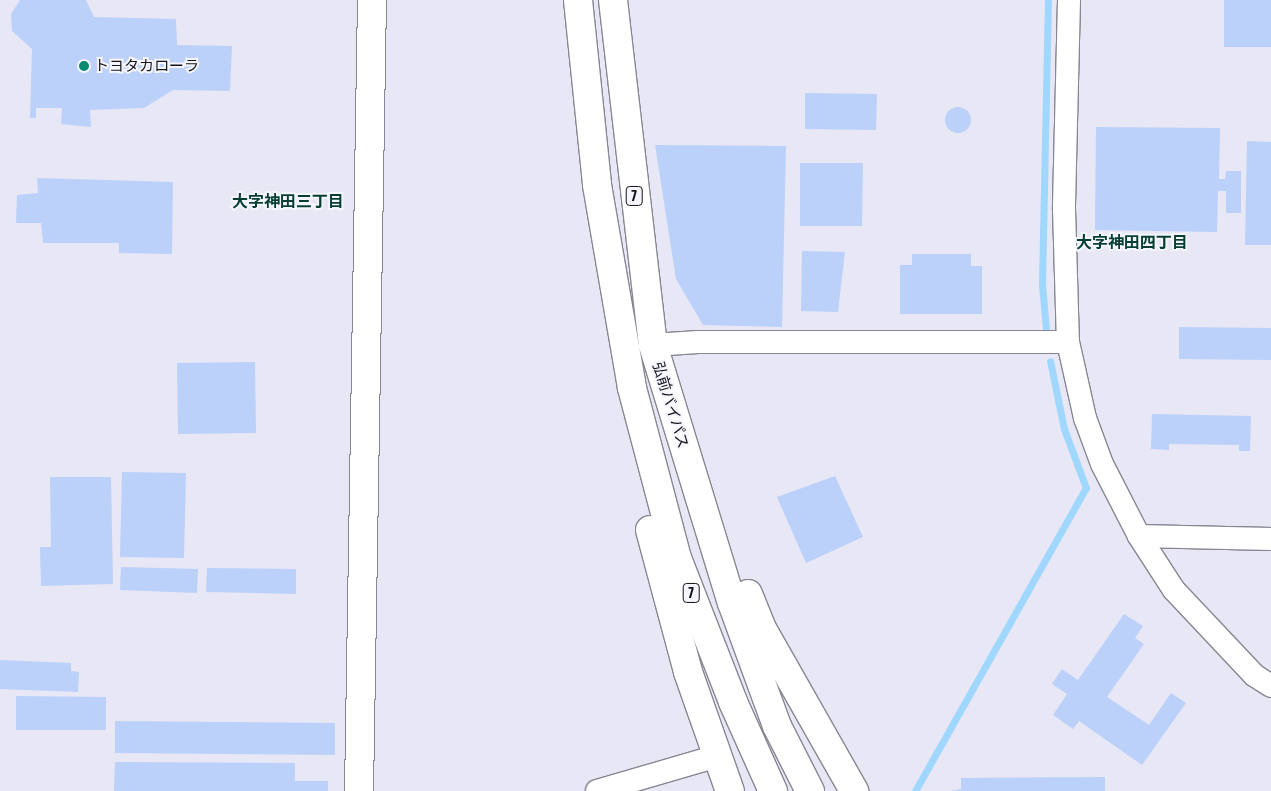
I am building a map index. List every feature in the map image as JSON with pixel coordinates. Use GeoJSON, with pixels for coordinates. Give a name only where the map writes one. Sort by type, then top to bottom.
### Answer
{"type":"FeatureCollection","features":[{"type":"Feature","properties":{"kind":"main road"},"geometry":{"type":"LineString","coordinates":[[359,791],[372,0]]}},
{"type":"Feature","properties":{"kind":"main road","name":"弘前バイパス"},"geometry":{"type":"LineString","coordinates":[[578,0],[597,184],[632,388],[677,558],[733,702],[773,791]]}},
{"type":"Feature","properties":{"kind":"main road","name":"弘前バイパス"},"geometry":{"type":"LineString","coordinates":[[613,0],[653,346],[732,603],[778,726],[810,791]]}},
{"type":"Feature","properties":{"kind":"main road"},"geometry":{"type":"LineString","coordinates":[[632,388],[650,530],[714,757],[730,791]]}},
{"type":"Feature","properties":{"kind":"main road"},"geometry":{"type":"LineString","coordinates":[[667,390],[761,627],[854,791]]}},
{"type":"Feature","properties":{"kind":"street"},"geometry":{"type":"LineString","coordinates":[[1069,0],[1064,209],[1068,342],[1098,455],[1139,536],[1174,590],[1254,675],[1271,686]]}},
{"type":"Feature","properties":{"kind":"street"},"geometry":{"type":"LineString","coordinates":[[653,346],[698,342],[1068,342]]}},
{"type":"Feature","properties":{"kind":"street"},"geometry":{"type":"LineString","coordinates":[[1139,536],[1271,539]]}},
{"type":"Feature","properties":{"kind":"street"},"geometry":{"type":"LineString","coordinates":[[597,791],[714,757]]}},
{"type":"Feature","properties":{"kind":"building"},"geometry":{"type":"Polygon","coordinates":[[[20,0],[86,0],[94,17],[176,19],[177,45],[232,46],[230,91],[173,90],[144,108],[90,110],[91,127],[61,124],[62,108],[36,108],[36,118],[30,118],[32,49],[12,31],[11,14],[20,0]]]}},
{"type":"Feature","properties":{"kind":"building"},"geometry":{"type":"Polygon","coordinates":[[[1224,0],[1271,0],[1271,47],[1224,47],[1224,0]]]}},
{"type":"Feature","properties":{"kind":"building"},"geometry":{"type":"Polygon","coordinates":[[[805,93],[877,94],[876,130],[805,129],[805,93]]]}},
{"type":"Feature","properties":{"kind":"building"},"geometry":{"type":"Polygon","coordinates":[[[958,107],[967,111],[971,120],[967,129],[958,133],[949,129],[945,120],[949,111],[958,107]]]}},
{"type":"Feature","properties":{"kind":"building"},"geometry":{"type":"Polygon","coordinates":[[[1096,127],[1220,128],[1219,179],[1225,179],[1226,171],[1241,171],[1241,213],[1226,213],[1226,191],[1218,191],[1217,232],[1095,230],[1096,127]]]}},
{"type":"Feature","properties":{"kind":"building"},"geometry":{"type":"Polygon","coordinates":[[[1247,141],[1271,142],[1271,245],[1245,245],[1247,141]]]}},
{"type":"Feature","properties":{"kind":"building"},"geometry":{"type":"Polygon","coordinates":[[[655,145],[786,146],[782,327],[703,325],[676,279],[655,145]]]}},
{"type":"Feature","properties":{"kind":"building"},"geometry":{"type":"Polygon","coordinates":[[[800,163],[863,163],[862,226],[800,226],[800,163]]]}},
{"type":"Feature","properties":{"kind":"building"},"geometry":{"type":"Polygon","coordinates":[[[37,178],[173,182],[172,254],[119,253],[119,243],[43,243],[41,223],[16,223],[17,195],[38,193],[37,178]]]}},
{"type":"Feature","properties":{"kind":"building"},"geometry":{"type":"Polygon","coordinates":[[[802,251],[845,252],[838,312],[801,311],[802,251]]]}},
{"type":"Feature","properties":{"kind":"building"},"geometry":{"type":"Polygon","coordinates":[[[912,254],[971,254],[971,266],[982,266],[982,314],[900,314],[900,265],[912,265],[912,254]]]}},
{"type":"Feature","properties":{"kind":"building"},"geometry":{"type":"Polygon","coordinates":[[[1179,327],[1271,328],[1271,360],[1179,359],[1179,327]]]}},
{"type":"Feature","properties":{"kind":"building"},"geometry":{"type":"Polygon","coordinates":[[[255,362],[256,433],[178,434],[177,363],[255,362]]]}},
{"type":"Feature","properties":{"kind":"building"},"geometry":{"type":"Polygon","coordinates":[[[1152,414],[1251,416],[1250,451],[1239,451],[1239,445],[1169,444],[1169,450],[1151,449],[1152,414]]]}},
{"type":"Feature","properties":{"kind":"building"},"geometry":{"type":"Polygon","coordinates":[[[122,472],[186,473],[184,558],[120,557],[122,472]]]}},
{"type":"Feature","properties":{"kind":"building"},"geometry":{"type":"Polygon","coordinates":[[[835,476],[863,537],[806,563],[777,497],[835,476]]]}},
{"type":"Feature","properties":{"kind":"building"},"geometry":{"type":"Polygon","coordinates":[[[50,477],[111,477],[113,584],[41,586],[40,547],[51,547],[50,477]]]}},
{"type":"Feature","properties":{"kind":"building"},"geometry":{"type":"Polygon","coordinates":[[[121,567],[198,569],[197,593],[120,590],[121,567]]]}},
{"type":"Feature","properties":{"kind":"building"},"geometry":{"type":"Polygon","coordinates":[[[207,568],[296,569],[296,594],[206,592],[207,568]]]}},
{"type":"Feature","properties":{"kind":"building"},"geometry":{"type":"Polygon","coordinates":[[[1124,614],[1143,626],[1135,638],[1144,644],[1107,697],[1149,725],[1171,693],[1186,703],[1142,765],[1079,721],[1073,729],[1053,715],[1067,694],[1052,684],[1062,669],[1078,680],[1124,614]]]}},
{"type":"Feature","properties":{"kind":"building"},"geometry":{"type":"Polygon","coordinates":[[[0,660],[71,663],[71,671],[79,672],[78,692],[0,689],[0,660]]]}},
{"type":"Feature","properties":{"kind":"building"},"geometry":{"type":"Polygon","coordinates":[[[16,696],[106,697],[106,730],[16,730],[16,696]]]}},
{"type":"Feature","properties":{"kind":"building"},"geometry":{"type":"Polygon","coordinates":[[[115,721],[335,723],[335,755],[115,753],[115,721]]]}},
{"type":"Feature","properties":{"kind":"building"},"geometry":{"type":"Polygon","coordinates":[[[115,762],[295,763],[295,781],[328,781],[328,791],[114,791],[115,762]]]}},
{"type":"Feature","properties":{"kind":"building"},"geometry":{"type":"Polygon","coordinates":[[[1105,777],[1105,791],[951,791],[961,789],[961,778],[1105,777]]]}},
{"type":"Feature","properties":{"kind":"waterway"},"geometry":{"type":"LineString","coordinates":[[1046,329],[1042,284],[1048,0]]}},
{"type":"Feature","properties":{"kind":"waterway"},"geometry":{"type":"LineString","coordinates":[[915,791],[1086,488],[1064,429],[1050,361]]}},
{"type":"Feature","properties":{"kind":"place","name":"トヨタカローラ"},"geometry":{"type":"Point","coordinates":[84,66]}},
{"type":"Feature","properties":{"kind":"district","name":"大字神田三丁目"},"geometry":{"type":"Point","coordinates":[288,201]}},
{"type":"Feature","properties":{"kind":"district","name":"大字神田四丁目"},"geometry":{"type":"Point","coordinates":[1132,242]}}]}
